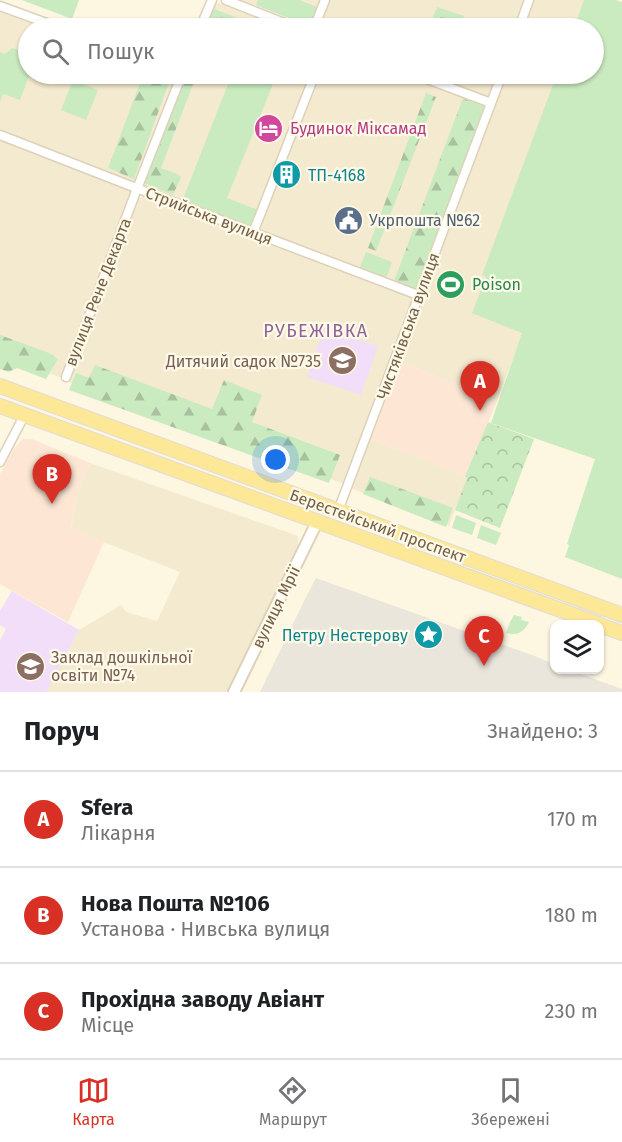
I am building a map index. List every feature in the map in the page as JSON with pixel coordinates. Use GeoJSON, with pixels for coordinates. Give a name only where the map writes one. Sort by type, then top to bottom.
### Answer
{"type":"FeatureCollection","features":[{"type":"Feature","properties":{"kind":"main road","name":"Берестейський проспект"},"geometry":{"type":"LineString","coordinates":[[0,386],[622,615]]}},
{"type":"Feature","properties":{"kind":"main road","name":"Берестейський проспект"},"geometry":{"type":"LineString","coordinates":[[0,406],[585,620]]}},
{"type":"Feature","properties":{"kind":"main road","name":"Берестейський проспект"},"geometry":{"type":"LineString","coordinates":[[604,627],[622,633]]}},
{"type":"Feature","properties":{"kind":"street"},"geometry":{"type":"LineString","coordinates":[[204,18],[212,0]]}},
{"type":"Feature","properties":{"kind":"street"},"geometry":{"type":"LineString","coordinates":[[226,0],[272,18]]}},
{"type":"Feature","properties":{"kind":"street"},"geometry":{"type":"LineString","coordinates":[[318,18],[325,0]]}},
{"type":"Feature","properties":{"kind":"street"},"geometry":{"type":"LineString","coordinates":[[523,18],[529,0]]}},
{"type":"Feature","properties":{"kind":"street"},"geometry":{"type":"LineString","coordinates":[[0,6],[33,18]]}},
{"type":"Feature","properties":{"kind":"street","name":"вулиця Рене Декарта"},"geometry":{"type":"LineString","coordinates":[[66,377],[177,84]]}},
{"type":"Feature","properties":{"kind":"street"},"geometry":{"type":"LineString","coordinates":[[253,233],[311,84]]}},
{"type":"Feature","properties":{"kind":"street"},"geometry":{"type":"LineString","coordinates":[[441,84],[491,103]]}},
{"type":"Feature","properties":{"kind":"street","name":"Чистяківська вулиця"},"geometry":{"type":"LineString","coordinates":[[338,511],[498,84]]}},
{"type":"Feature","properties":{"kind":"street","name":"Стрийська вулиця"},"geometry":{"type":"LineString","coordinates":[[0,135],[418,296]]}},
{"type":"Feature","properties":{"kind":"street"},"geometry":{"type":"LineString","coordinates":[[0,462],[24,416]]}},
{"type":"Feature","properties":{"kind":"street","name":"вулиця Мрії"},"geometry":{"type":"LineString","coordinates":[[234,692],[317,522]]}},
{"type":"Feature","properties":{"kind":"shaded area"},"geometry":{"type":"Polygon","coordinates":[[[232,0],[526,0],[519,18],[279,18],[232,0]]]}},
{"type":"Feature","properties":{"kind":"shaded area"},"geometry":{"type":"Polygon","coordinates":[[[531,0],[597,0],[590,18],[524,18],[531,0]]]}},
{"type":"Feature","properties":{"kind":"shaded area"},"geometry":{"type":"Polygon","coordinates":[[[221,3],[262,18],[208,18],[214,4],[221,3]]]}},
{"type":"Feature","properties":{"kind":"shaded area"},"geometry":{"type":"Polygon","coordinates":[[[0,8],[27,18],[18,18],[18,84],[173,84],[136,182],[131,183],[0,132],[0,8]]]}},
{"type":"Feature","properties":{"kind":"shaded area"},"geometry":{"type":"Polygon","coordinates":[[[182,84],[432,84],[486,104],[487,107],[416,292],[144,188],[142,184],[182,84]]]}},
{"type":"Feature","properties":{"kind":"shaded area"},"geometry":{"type":"Polygon","coordinates":[[[450,84],[495,84],[490,98],[450,84]]]}},
{"type":"Feature","properties":{"kind":"shaded area"},"geometry":{"type":"Polygon","coordinates":[[[500,84],[565,84],[477,314],[523,333],[497,401],[399,361],[500,84]]]}},
{"type":"Feature","properties":{"kind":"shaded area"},"geometry":{"type":"Polygon","coordinates":[[[0,138],[129,188],[132,195],[62,378],[0,354],[0,138]]]}},
{"type":"Feature","properties":{"kind":"shaded area"},"geometry":{"type":"Polygon","coordinates":[[[146,196],[413,296],[415,299],[344,484],[69,382],[137,198],[146,196]]]}},
{"type":"Feature","properties":{"kind":"shaded area","name":"Дитячий садок №735"},"geometry":{"type":"Polygon","coordinates":[[[326,323],[354,334],[354,338],[378,346],[361,395],[307,377],[326,323]]]}},
{"type":"Feature","properties":{"kind":"shaded area"},"geometry":{"type":"Polygon","coordinates":[[[399,361],[497,401],[465,476],[369,438],[399,361]]]}},
{"type":"Feature","properties":{"kind":"shaded area"},"geometry":{"type":"Polygon","coordinates":[[[369,438],[468,477],[449,526],[350,488],[369,438]]]}},
{"type":"Feature","properties":{"kind":"shaded area"},"geometry":{"type":"Polygon","coordinates":[[[23,439],[32,439],[90,463],[77,495],[71,528],[104,542],[68,622],[0,584],[0,474],[13,450],[23,439]]]}},
{"type":"Feature","properties":{"kind":"shaded area"},"geometry":{"type":"Polygon","coordinates":[[[90,463],[298,536],[298,546],[227,692],[46,692],[79,630],[121,605],[126,612],[157,621],[180,572],[71,529],[77,495],[90,463]]]}},
{"type":"Feature","properties":{"kind":"shaded area"},"geometry":{"type":"Polygon","coordinates":[[[316,578],[550,662],[550,674],[581,674],[622,689],[622,692],[260,692],[316,578]]]}},
{"type":"Feature","properties":{"kind":"shaded area","name":"Заклад дошкільної освіти №74"},"geometry":{"type":"Polygon","coordinates":[[[12,591],[79,630],[46,692],[0,692],[0,640],[6,629],[0,625],[0,611],[12,591]]]}},
{"type":"Feature","properties":{"kind":"green space"},"geometry":{"type":"Polygon","coordinates":[[[22,0],[79,0],[72,18],[22,0]]]}},
{"type":"Feature","properties":{"kind":"green space"},"geometry":{"type":"Polygon","coordinates":[[[258,0],[299,0],[320,8],[316,18],[289,18],[256,5],[258,0]]]}},
{"type":"Feature","properties":{"kind":"green space"},"geometry":{"type":"Polygon","coordinates":[[[584,0],[622,2],[622,579],[565,557],[569,545],[567,544],[595,459],[491,423],[522,333],[472,313],[486,277],[482,275],[553,84],[604,84],[604,18],[578,18],[584,0]]]}},
{"type":"Feature","properties":{"kind":"green space"},"geometry":{"type":"Polygon","coordinates":[[[437,7],[464,16],[463,18],[433,18],[437,7]]]}},
{"type":"Feature","properties":{"kind":"green space"},"geometry":{"type":"Polygon","coordinates":[[[212,8],[237,18],[208,18],[212,8]]]}},
{"type":"Feature","properties":{"kind":"green space"},"geometry":{"type":"Polygon","coordinates":[[[12,48],[18,50],[18,84],[26,84],[20,100],[3,94],[0,102],[0,52],[5,54],[12,48]]]}},
{"type":"Feature","properties":{"kind":"green space"},"geometry":{"type":"Polygon","coordinates":[[[71,84],[83,84],[98,90],[86,120],[61,110],[71,84]]]}},
{"type":"Feature","properties":{"kind":"green space"},"geometry":{"type":"Polygon","coordinates":[[[140,84],[168,84],[134,179],[108,168],[140,84]]]}},
{"type":"Feature","properties":{"kind":"green space"},"geometry":{"type":"Polygon","coordinates":[[[183,84],[193,84],[161,168],[181,177],[173,195],[144,183],[183,84]]]}},
{"type":"Feature","properties":{"kind":"green space"},"geometry":{"type":"Polygon","coordinates":[[[228,84],[273,84],[227,198],[258,210],[252,224],[248,226],[183,199],[228,84]]]}},
{"type":"Feature","properties":{"kind":"green space"},"geometry":{"type":"Polygon","coordinates":[[[426,93],[436,97],[376,251],[368,248],[426,93]]]}},
{"type":"Feature","properties":{"kind":"green space"},"geometry":{"type":"Polygon","coordinates":[[[463,98],[485,107],[416,289],[394,281],[463,98]]]}},
{"type":"Feature","properties":{"kind":"green space"},"geometry":{"type":"Polygon","coordinates":[[[366,252],[392,262],[387,276],[382,278],[362,271],[360,267],[366,252]]]}},
{"type":"Feature","properties":{"kind":"green space"},"geometry":{"type":"Polygon","coordinates":[[[0,335],[49,353],[58,359],[46,379],[17,368],[9,372],[0,369],[0,335]]]}},
{"type":"Feature","properties":{"kind":"green space"},"geometry":{"type":"Polygon","coordinates":[[[95,365],[212,409],[224,380],[262,395],[252,422],[340,455],[329,483],[69,390],[76,373],[89,378],[95,365]]]}},
{"type":"Feature","properties":{"kind":"green space"},"geometry":{"type":"Polygon","coordinates":[[[488,422],[534,439],[500,528],[455,510],[467,478],[465,476],[488,422]]]}},
{"type":"Feature","properties":{"kind":"green space"},"geometry":{"type":"Polygon","coordinates":[[[370,477],[453,508],[446,527],[363,494],[370,477]]]}},
{"type":"Feature","properties":{"kind":"green space"},"geometry":{"type":"Polygon","coordinates":[[[456,515],[476,523],[472,535],[452,528],[456,515]]]}},
{"type":"Feature","properties":{"kind":"green space"},"geometry":{"type":"Polygon","coordinates":[[[481,525],[501,533],[496,545],[477,538],[481,525]]]}},
{"type":"Feature","properties":{"kind":"green space"},"geometry":{"type":"Polygon","coordinates":[[[514,615],[529,622],[520,632],[506,633],[510,622],[514,615]]]}},
{"type":"Feature","properties":{"kind":"place","name":"Будинок Міксамад"},"geometry":{"type":"Point","coordinates":[269,128]}},
{"type":"Feature","properties":{"kind":"place","name":"ТП-4168"},"geometry":{"type":"Point","coordinates":[287,175]}},
{"type":"Feature","properties":{"kind":"place","name":"Укрпошта №62"},"geometry":{"type":"Point","coordinates":[348,220]}},
{"type":"Feature","properties":{"kind":"place","name":"Poison"},"geometry":{"type":"Point","coordinates":[451,284]}},
{"type":"Feature","properties":{"kind":"place","name":"Дитячий садок №735"},"geometry":{"type":"Point","coordinates":[342,361]}},
{"type":"Feature","properties":{"kind":"place","name":"Sfera"},"geometry":{"type":"Point","coordinates":[480,411]}},
{"type":"Feature","properties":{"kind":"place","name":"Нова Пошта №106"},"geometry":{"type":"Point","coordinates":[52,504]}},
{"type":"Feature","properties":{"kind":"place","name":"Петру Нестерову"},"geometry":{"type":"Point","coordinates":[429,635]}},
{"type":"Feature","properties":{"kind":"place","name":"Заклад дошкільної освіти №74"},"geometry":{"type":"Point","coordinates":[30,666]}},
{"type":"Feature","properties":{"kind":"place","name":"Прохідна заводу Авіант"},"geometry":{"type":"Point","coordinates":[484,666]}},
{"type":"Feature","properties":{"kind":"district","name":"РУБЕЖІВКА"},"geometry":{"type":"Point","coordinates":[316,331]}}]}
